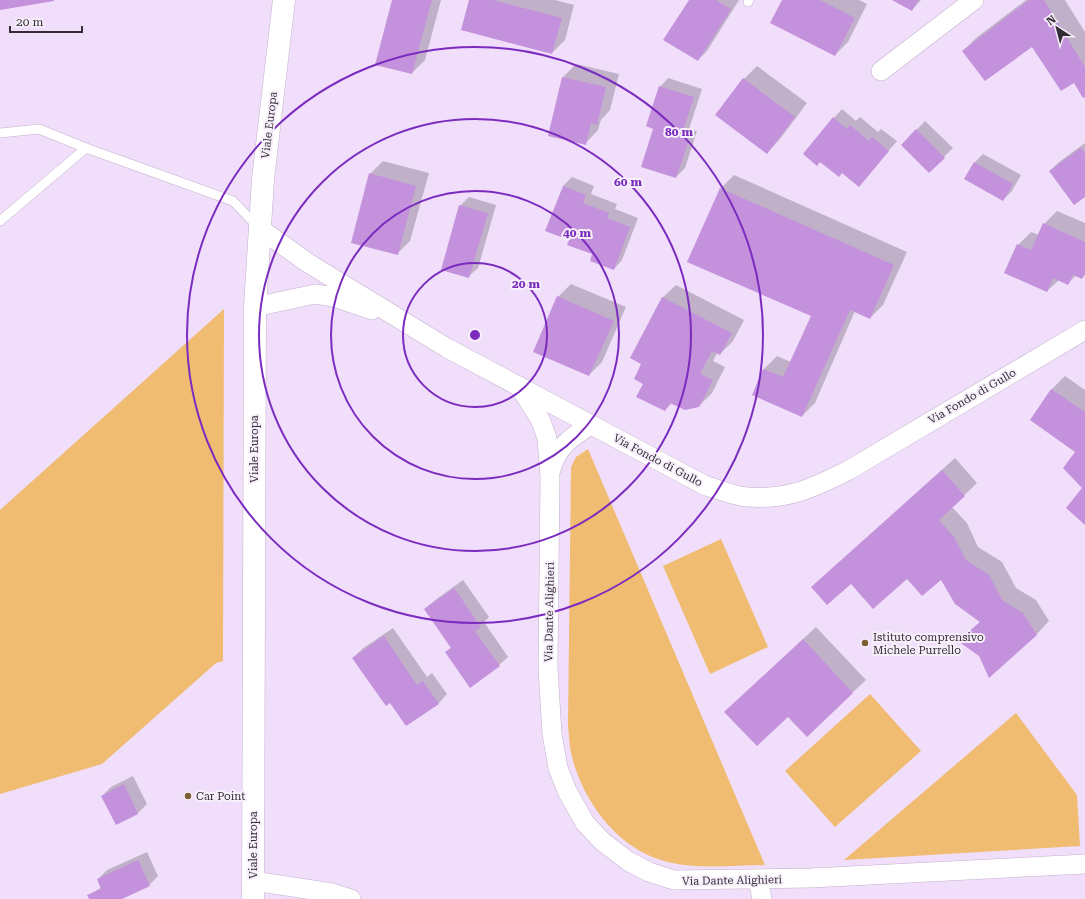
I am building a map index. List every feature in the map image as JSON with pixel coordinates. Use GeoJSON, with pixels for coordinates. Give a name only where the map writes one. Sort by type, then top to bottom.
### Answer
{"type":"FeatureCollection","features":[{"type":"Feature","properties":{"kind":"main road","name":"Viale Europa"},"geometry":{"type":"LineString","coordinates":[[253,890],[255,307],[263,179],[284,0]]}},
{"type":"Feature","properties":{"kind":"street"},"geometry":{"type":"LineString","coordinates":[[881,71],[974,0]]}},
{"type":"Feature","properties":{"kind":"street"},"geometry":{"type":"LineString","coordinates":[[259,228],[308,263],[407,322]]}},
{"type":"Feature","properties":{"kind":"street"},"geometry":{"type":"LineString","coordinates":[[255,307],[315,294],[334,297],[407,322]]}},
{"type":"Feature","properties":{"kind":"street","name":"Via Fondo di Gullo"},"geometry":{"type":"LineString","coordinates":[[407,322],[447,348],[706,486],[746,497],[786,496],[814,488],[849,470],[1085,330]]}},
{"type":"Feature","properties":{"kind":"street","name":"Via Dante Alighieri"},"geometry":{"type":"LineString","coordinates":[[519,386],[540,419],[547,438],[550,478],[548,667],[552,734],[558,768],[567,791],[585,823],[603,842],[628,861],[649,872],[674,880],[811,878],[1085,864]]}},
{"type":"Feature","properties":{"kind":"street"},"geometry":{"type":"LineString","coordinates":[[550,478],[553,462],[562,445],[575,434],[591,425]]}},
{"type":"Feature","properties":{"kind":"street"},"geometry":{"type":"LineString","coordinates":[[758,879],[762,899]]}},
{"type":"Feature","properties":{"kind":"street"},"geometry":{"type":"LineString","coordinates":[[253,890],[332,893],[351,899]]}},
{"type":"Feature","properties":{"kind":"lane"},"geometry":{"type":"LineString","coordinates":[[0,133],[39,129],[86,148],[233,201],[259,228]]}},
{"type":"Feature","properties":{"kind":"lane"},"geometry":{"type":"LineString","coordinates":[[0,221],[86,148]]}},
{"type":"Feature","properties":{"kind":"shaded area"},"geometry":{"type":"Polygon","coordinates":[[[224,309],[223,661],[216,663],[102,764],[0,794],[0,510],[224,309]]]}},
{"type":"Feature","properties":{"kind":"shaded area"},"geometry":{"type":"Polygon","coordinates":[[[588,449],[765,865],[692,866],[668,862],[651,856],[634,848],[606,823],[585,792],[571,753],[568,724],[571,467],[576,457],[588,449]]]}},
{"type":"Feature","properties":{"kind":"shaded area"},"geometry":{"type":"Polygon","coordinates":[[[721,539],[768,647],[710,674],[663,566],[721,539]]]}},
{"type":"Feature","properties":{"kind":"shaded area"},"geometry":{"type":"Polygon","coordinates":[[[870,694],[921,751],[835,827],[785,771],[870,694]]]}},
{"type":"Feature","properties":{"kind":"shaded area"},"geometry":{"type":"Polygon","coordinates":[[[1016,713],[1077,795],[1080,846],[844,860],[1016,713]]]}},
{"type":"Feature","properties":{"kind":"building"},"geometry":{"type":"Polygon","coordinates":[[[0,0],[54,0],[54,1],[0,10],[0,0]]]}},
{"type":"Feature","properties":{"kind":"building"},"geometry":{"type":"Polygon","coordinates":[[[392,0],[432,0],[412,74],[375,65],[392,0]]]}},
{"type":"Feature","properties":{"kind":"building"},"geometry":{"type":"Polygon","coordinates":[[[469,0],[493,0],[562,18],[552,54],[461,30],[469,0]]]}},
{"type":"Feature","properties":{"kind":"building"},"geometry":{"type":"Polygon","coordinates":[[[689,0],[716,0],[731,9],[698,61],[663,40],[689,0]]]}},
{"type":"Feature","properties":{"kind":"building"},"geometry":{"type":"Polygon","coordinates":[[[782,0],[820,0],[855,18],[835,56],[770,23],[782,0]]]}},
{"type":"Feature","properties":{"kind":"building"},"geometry":{"type":"Polygon","coordinates":[[[892,0],[918,0],[912,11],[892,0]]]}},
{"type":"Feature","properties":{"kind":"building"},"geometry":{"type":"Polygon","coordinates":[[[1029,0],[1044,0],[1085,67],[1085,97],[1083,98],[1074,83],[1061,91],[1032,47],[985,81],[962,51],[1029,0]]]}},
{"type":"Feature","properties":{"kind":"building"},"geometry":{"type":"Polygon","coordinates":[[[562,77],[606,87],[597,125],[591,123],[586,145],[548,136],[562,77]]]}},
{"type":"Feature","properties":{"kind":"building"},"geometry":{"type":"Polygon","coordinates":[[[743,78],[795,117],[767,154],[715,115],[743,78]]]}},
{"type":"Feature","properties":{"kind":"building"},"geometry":{"type":"Polygon","coordinates":[[[659,86],[694,97],[681,137],[689,140],[676,178],[641,167],[653,129],[646,126],[659,86]]]}},
{"type":"Feature","properties":{"kind":"building"},"geometry":{"type":"Polygon","coordinates":[[[833,117],[847,129],[850,125],[869,141],[872,137],[889,151],[859,187],[842,173],[839,177],[820,162],[817,166],[803,154],[833,117]]]}},
{"type":"Feature","properties":{"kind":"building"},"geometry":{"type":"Polygon","coordinates":[[[916,129],[945,158],[929,173],[901,145],[916,129]]]}},
{"type":"Feature","properties":{"kind":"building"},"geometry":{"type":"Polygon","coordinates":[[[1081,148],[1085,153],[1085,197],[1074,205],[1049,171],[1081,148]]]}},
{"type":"Feature","properties":{"kind":"building"},"geometry":{"type":"Polygon","coordinates":[[[974,162],[1013,184],[1003,201],[964,179],[974,162]]]}},
{"type":"Feature","properties":{"kind":"building"},"geometry":{"type":"Polygon","coordinates":[[[369,173],[416,186],[398,255],[351,243],[369,173]]]}},
{"type":"Feature","properties":{"kind":"building"},"geometry":{"type":"Polygon","coordinates":[[[563,186],[586,195],[583,203],[609,213],[607,218],[630,227],[614,270],[590,261],[592,254],[567,245],[569,240],[545,231],[563,186]]]}},
{"type":"Feature","properties":{"kind":"building"},"geometry":{"type":"Polygon","coordinates":[[[720,188],[894,265],[870,319],[850,310],[802,417],[752,395],[763,369],[783,377],[811,316],[687,262],[720,188]]]}},
{"type":"Feature","properties":{"kind":"building"},"geometry":{"type":"Polygon","coordinates":[[[459,205],[488,213],[469,278],[441,270],[459,205]]]}},
{"type":"Feature","properties":{"kind":"building"},"geometry":{"type":"Polygon","coordinates":[[[1043,223],[1085,242],[1085,273],[1082,279],[1073,275],[1068,285],[1053,278],[1047,292],[1004,273],[1017,244],[1031,250],[1043,223]]]}},
{"type":"Feature","properties":{"kind":"building"},"geometry":{"type":"Polygon","coordinates":[[[557,296],[614,321],[589,376],[533,352],[557,296]]]}},
{"type":"Feature","properties":{"kind":"building"},"geometry":{"type":"Polygon","coordinates":[[[662,297],[732,333],[720,355],[712,351],[700,374],[713,380],[699,407],[685,410],[670,403],[665,411],[636,397],[643,384],[634,379],[641,364],[630,358],[662,297]]]}},
{"type":"Feature","properties":{"kind":"building"},"geometry":{"type":"Polygon","coordinates":[[[1051,389],[1085,412],[1085,525],[1066,508],[1082,488],[1063,468],[1075,452],[1030,420],[1051,389]]]}},
{"type":"Feature","properties":{"kind":"building"},"geometry":{"type":"Polygon","coordinates":[[[942,470],[965,496],[939,520],[954,537],[966,560],[989,575],[1003,601],[1023,613],[1037,635],[989,678],[979,656],[958,641],[980,622],[955,604],[941,580],[922,596],[907,579],[873,609],[851,584],[827,605],[811,587],[942,470]]]}},
{"type":"Feature","properties":{"kind":"building"},"geometry":{"type":"Polygon","coordinates":[[[454,588],[481,627],[475,631],[500,666],[470,688],[445,652],[451,648],[424,609],[454,588]]]}},
{"type":"Feature","properties":{"kind":"building"},"geometry":{"type":"Polygon","coordinates":[[[384,636],[417,685],[423,681],[439,704],[406,726],[390,703],[386,706],[352,658],[384,636]]]}},
{"type":"Feature","properties":{"kind":"building"},"geometry":{"type":"Polygon","coordinates":[[[803,639],[853,693],[807,737],[788,717],[757,746],[724,712],[803,639]]]}},
{"type":"Feature","properties":{"kind":"building"},"geometry":{"type":"Polygon","coordinates":[[[124,784],[138,814],[116,825],[101,796],[124,784]]]}},
{"type":"Feature","properties":{"kind":"building"},"geometry":{"type":"Polygon","coordinates":[[[138,860],[150,886],[122,899],[89,899],[87,895],[101,889],[97,879],[138,860]]]}},
{"type":"Feature","properties":{"kind":"place","name":"Istituto comprensivo Michele Purrello"},"geometry":{"type":"Point","coordinates":[865,643]}},
{"type":"Feature","properties":{"kind":"place","name":"Car Point"},"geometry":{"type":"Point","coordinates":[188,796]}}]}
